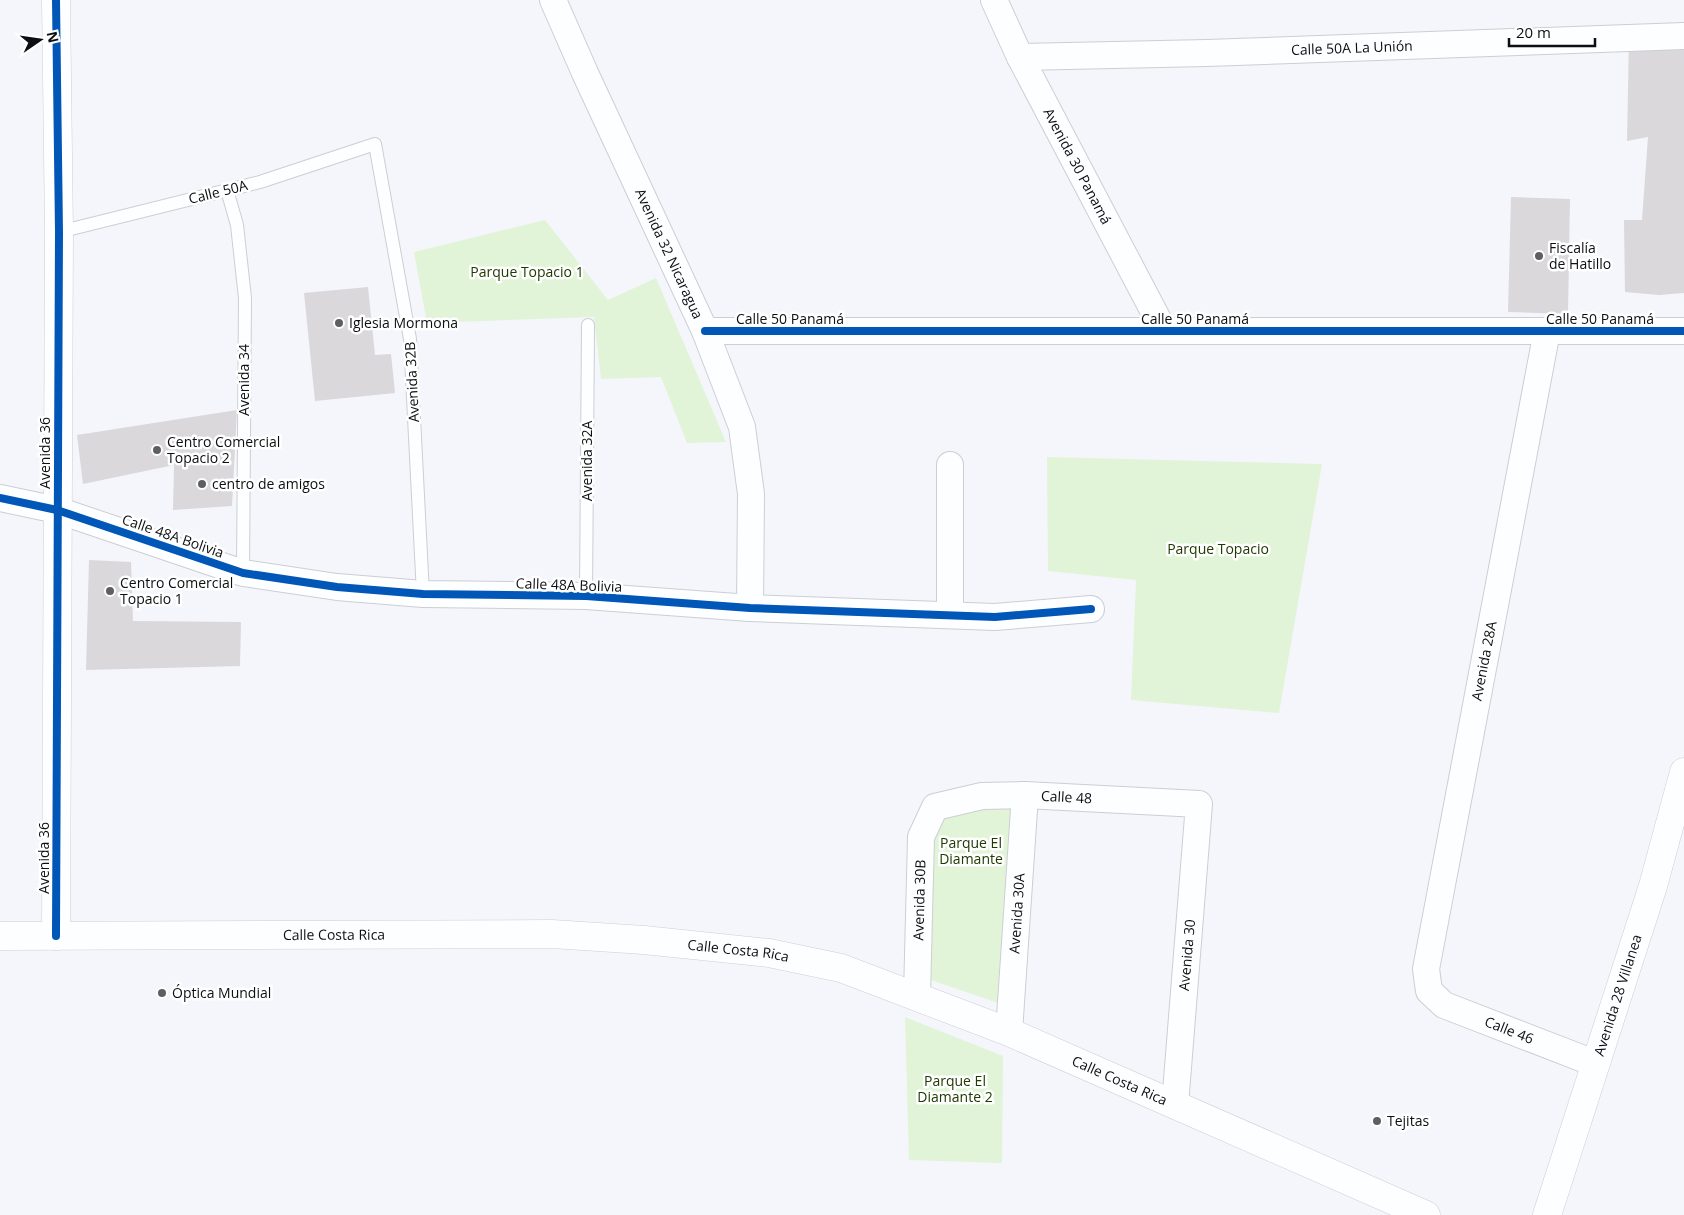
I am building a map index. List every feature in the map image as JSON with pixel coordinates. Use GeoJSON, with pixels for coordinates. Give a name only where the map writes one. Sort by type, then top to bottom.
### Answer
{"type":"FeatureCollection","features":[{"type":"Feature","properties":{"kind":"main road","name":"Avenida 36"},"geometry":{"type":"LineString","coordinates":[[56,0],[59,232],[56,936]]}},
{"type":"Feature","properties":{"kind":"main road","name":"Avenida 28 Villanea"},"geometry":{"type":"LineString","coordinates":[[1547,1215],[1594,1063],[1653,886],[1684,772]]}},
{"type":"Feature","properties":{"kind":"main road","name":"Calle Costa Rica"},"geometry":{"type":"LineString","coordinates":[[0,936],[552,934],[644,940],[787,956],[841,968],[917,995],[1009,1032],[1426,1215]]}},
{"type":"Feature","properties":{"kind":"street","name":"Avenida 32 Nicaragua"},"geometry":{"type":"LineString","coordinates":[[553,0],[705,331],[742,427],[751,494],[750,608]]}},
{"type":"Feature","properties":{"kind":"street","name":"Avenida 30 Panamá"},"geometry":{"type":"LineString","coordinates":[[994,0],[1020,57],[1164,331]]}},
{"type":"Feature","properties":{"kind":"street","name":"Calle 50A La Unión"},"geometry":{"type":"LineString","coordinates":[[1020,57],[1207,53],[1684,36]]}},
{"type":"Feature","properties":{"kind":"street","name":"Calle 50 Panamá"},"geometry":{"type":"LineString","coordinates":[[705,331],[1684,331]]}},
{"type":"Feature","properties":{"kind":"street","name":"Avenida 28A"},"geometry":{"type":"LineString","coordinates":[[1429,991],[1426,969],[1547,331]]}},
{"type":"Feature","properties":{"kind":"street"},"geometry":{"type":"LineString","coordinates":[[950,465],[950,614]]}},
{"type":"Feature","properties":{"kind":"street","name":"Calle 48A Bolivia"},"geometry":{"type":"LineString","coordinates":[[0,498],[57,510],[243,573],[337,587],[423,594],[586,596],[750,608],[995,617],[1090,609]]}},
{"type":"Feature","properties":{"kind":"street","name":"Calle 48"},"geometry":{"type":"LineString","coordinates":[[935,808],[982,796],[1025,795],[1199,804]]}},
{"type":"Feature","properties":{"kind":"street","name":"Avenida 30A"},"geometry":{"type":"LineString","coordinates":[[1009,1032],[1025,795]]}},
{"type":"Feature","properties":{"kind":"street","name":"Avenida 30"},"geometry":{"type":"LineString","coordinates":[[1175,1105],[1199,804]]}},
{"type":"Feature","properties":{"kind":"street","name":"Avenida 30B"},"geometry":{"type":"LineString","coordinates":[[917,995],[921,836],[935,808]]}},
{"type":"Feature","properties":{"kind":"street","name":"Calle 46"},"geometry":{"type":"LineString","coordinates":[[1429,991],[1444,1005],[1594,1063]]}},
{"type":"Feature","properties":{"kind":"lane","name":"Calle 50A"},"geometry":{"type":"LineString","coordinates":[[59,232],[260,182],[375,144]]}},
{"type":"Feature","properties":{"kind":"lane","name":"Avenida 32B"},"geometry":{"type":"LineString","coordinates":[[375,144],[410,339],[423,594]]}},
{"type":"Feature","properties":{"kind":"lane","name":"Avenida 34"},"geometry":{"type":"LineString","coordinates":[[227,190],[237,226],[245,298],[243,573]]}},
{"type":"Feature","properties":{"kind":"lane","name":"Avenida 32A"},"geometry":{"type":"LineString","coordinates":[[586,596],[588,325]]}},
{"type":"Feature","properties":{"kind":"green space","name":"Parque Topacio 1"},"geometry":{"type":"Polygon","coordinates":[[[545,220],[608,300],[656,278],[726,442],[687,443],[661,377],[601,379],[594,317],[427,323],[414,252],[545,220]]]}},
{"type":"Feature","properties":{"kind":"green space","name":"Parque Topacio"},"geometry":{"type":"Polygon","coordinates":[[[1047,457],[1322,464],[1279,713],[1131,700],[1136,580],[1048,571],[1047,457]]]}},
{"type":"Feature","properties":{"kind":"green space","name":"Parque El Diamante"},"geometry":{"type":"Polygon","coordinates":[[[1016,804],[1004,1005],[928,979],[928,843],[936,825],[958,807],[1016,804]]]}},
{"type":"Feature","properties":{"kind":"green space","name":"Parque El Diamante 2"},"geometry":{"type":"Polygon","coordinates":[[[905,1017],[1003,1056],[1002,1163],[909,1160],[905,1017]]]}},
{"type":"Feature","properties":{"kind":"building"},"geometry":{"type":"Polygon","coordinates":[[[1629,38],[1684,40],[1684,293],[1659,295],[1625,292],[1624,220],[1642,220],[1648,137],[1627,141],[1629,38]]]}},
{"type":"Feature","properties":{"kind":"building","name":"Fiscalía de Hatillo"},"geometry":{"type":"Polygon","coordinates":[[[1511,197],[1570,199],[1568,314],[1508,312],[1511,197]]]}},
{"type":"Feature","properties":{"kind":"building","name":"Iglesia Mormona"},"geometry":{"type":"Polygon","coordinates":[[[368,287],[375,355],[391,354],[395,393],[315,401],[304,293],[368,287]]]}},
{"type":"Feature","properties":{"kind":"building","name":"Centro Comercial Topacio 2"},"geometry":{"type":"Polygon","coordinates":[[[237,410],[232,506],[173,510],[174,465],[83,484],[77,435],[237,410]]]}},
{"type":"Feature","properties":{"kind":"building","name":"Centro Comercial Topacio 1"},"geometry":{"type":"Polygon","coordinates":[[[89,560],[131,562],[133,621],[241,622],[240,666],[86,670],[89,560]]]}},
{"type":"Feature","properties":{"kind":"cycle path"},"geometry":{"type":"LineString","coordinates":[[56,0],[59,232],[56,936]]}},
{"type":"Feature","properties":{"kind":"cycle path"},"geometry":{"type":"LineString","coordinates":[[705,331],[1684,331]]}},
{"type":"Feature","properties":{"kind":"cycle path"},"geometry":{"type":"LineString","coordinates":[[0,498],[57,510],[243,573],[337,587],[423,594],[586,596],[750,608],[995,617],[1091,609]]}},
{"type":"Feature","properties":{"kind":"place","name":"Fiscalía de Hatillo"},"geometry":{"type":"Point","coordinates":[1539,256]}},
{"type":"Feature","properties":{"kind":"place","name":"Iglesia Mormona"},"geometry":{"type":"Point","coordinates":[339,323]}},
{"type":"Feature","properties":{"kind":"place","name":"Centro Comercial Topacio 2"},"geometry":{"type":"Point","coordinates":[157,450]}},
{"type":"Feature","properties":{"kind":"place","name":"centro de amigos"},"geometry":{"type":"Point","coordinates":[202,484]}},
{"type":"Feature","properties":{"kind":"place","name":"Centro Comercial Topacio 1"},"geometry":{"type":"Point","coordinates":[110,591]}},
{"type":"Feature","properties":{"kind":"place","name":"Óptica Mundial"},"geometry":{"type":"Point","coordinates":[162,993]}},
{"type":"Feature","properties":{"kind":"place","name":"Tejitas"},"geometry":{"type":"Point","coordinates":[1377,1121]}}]}
